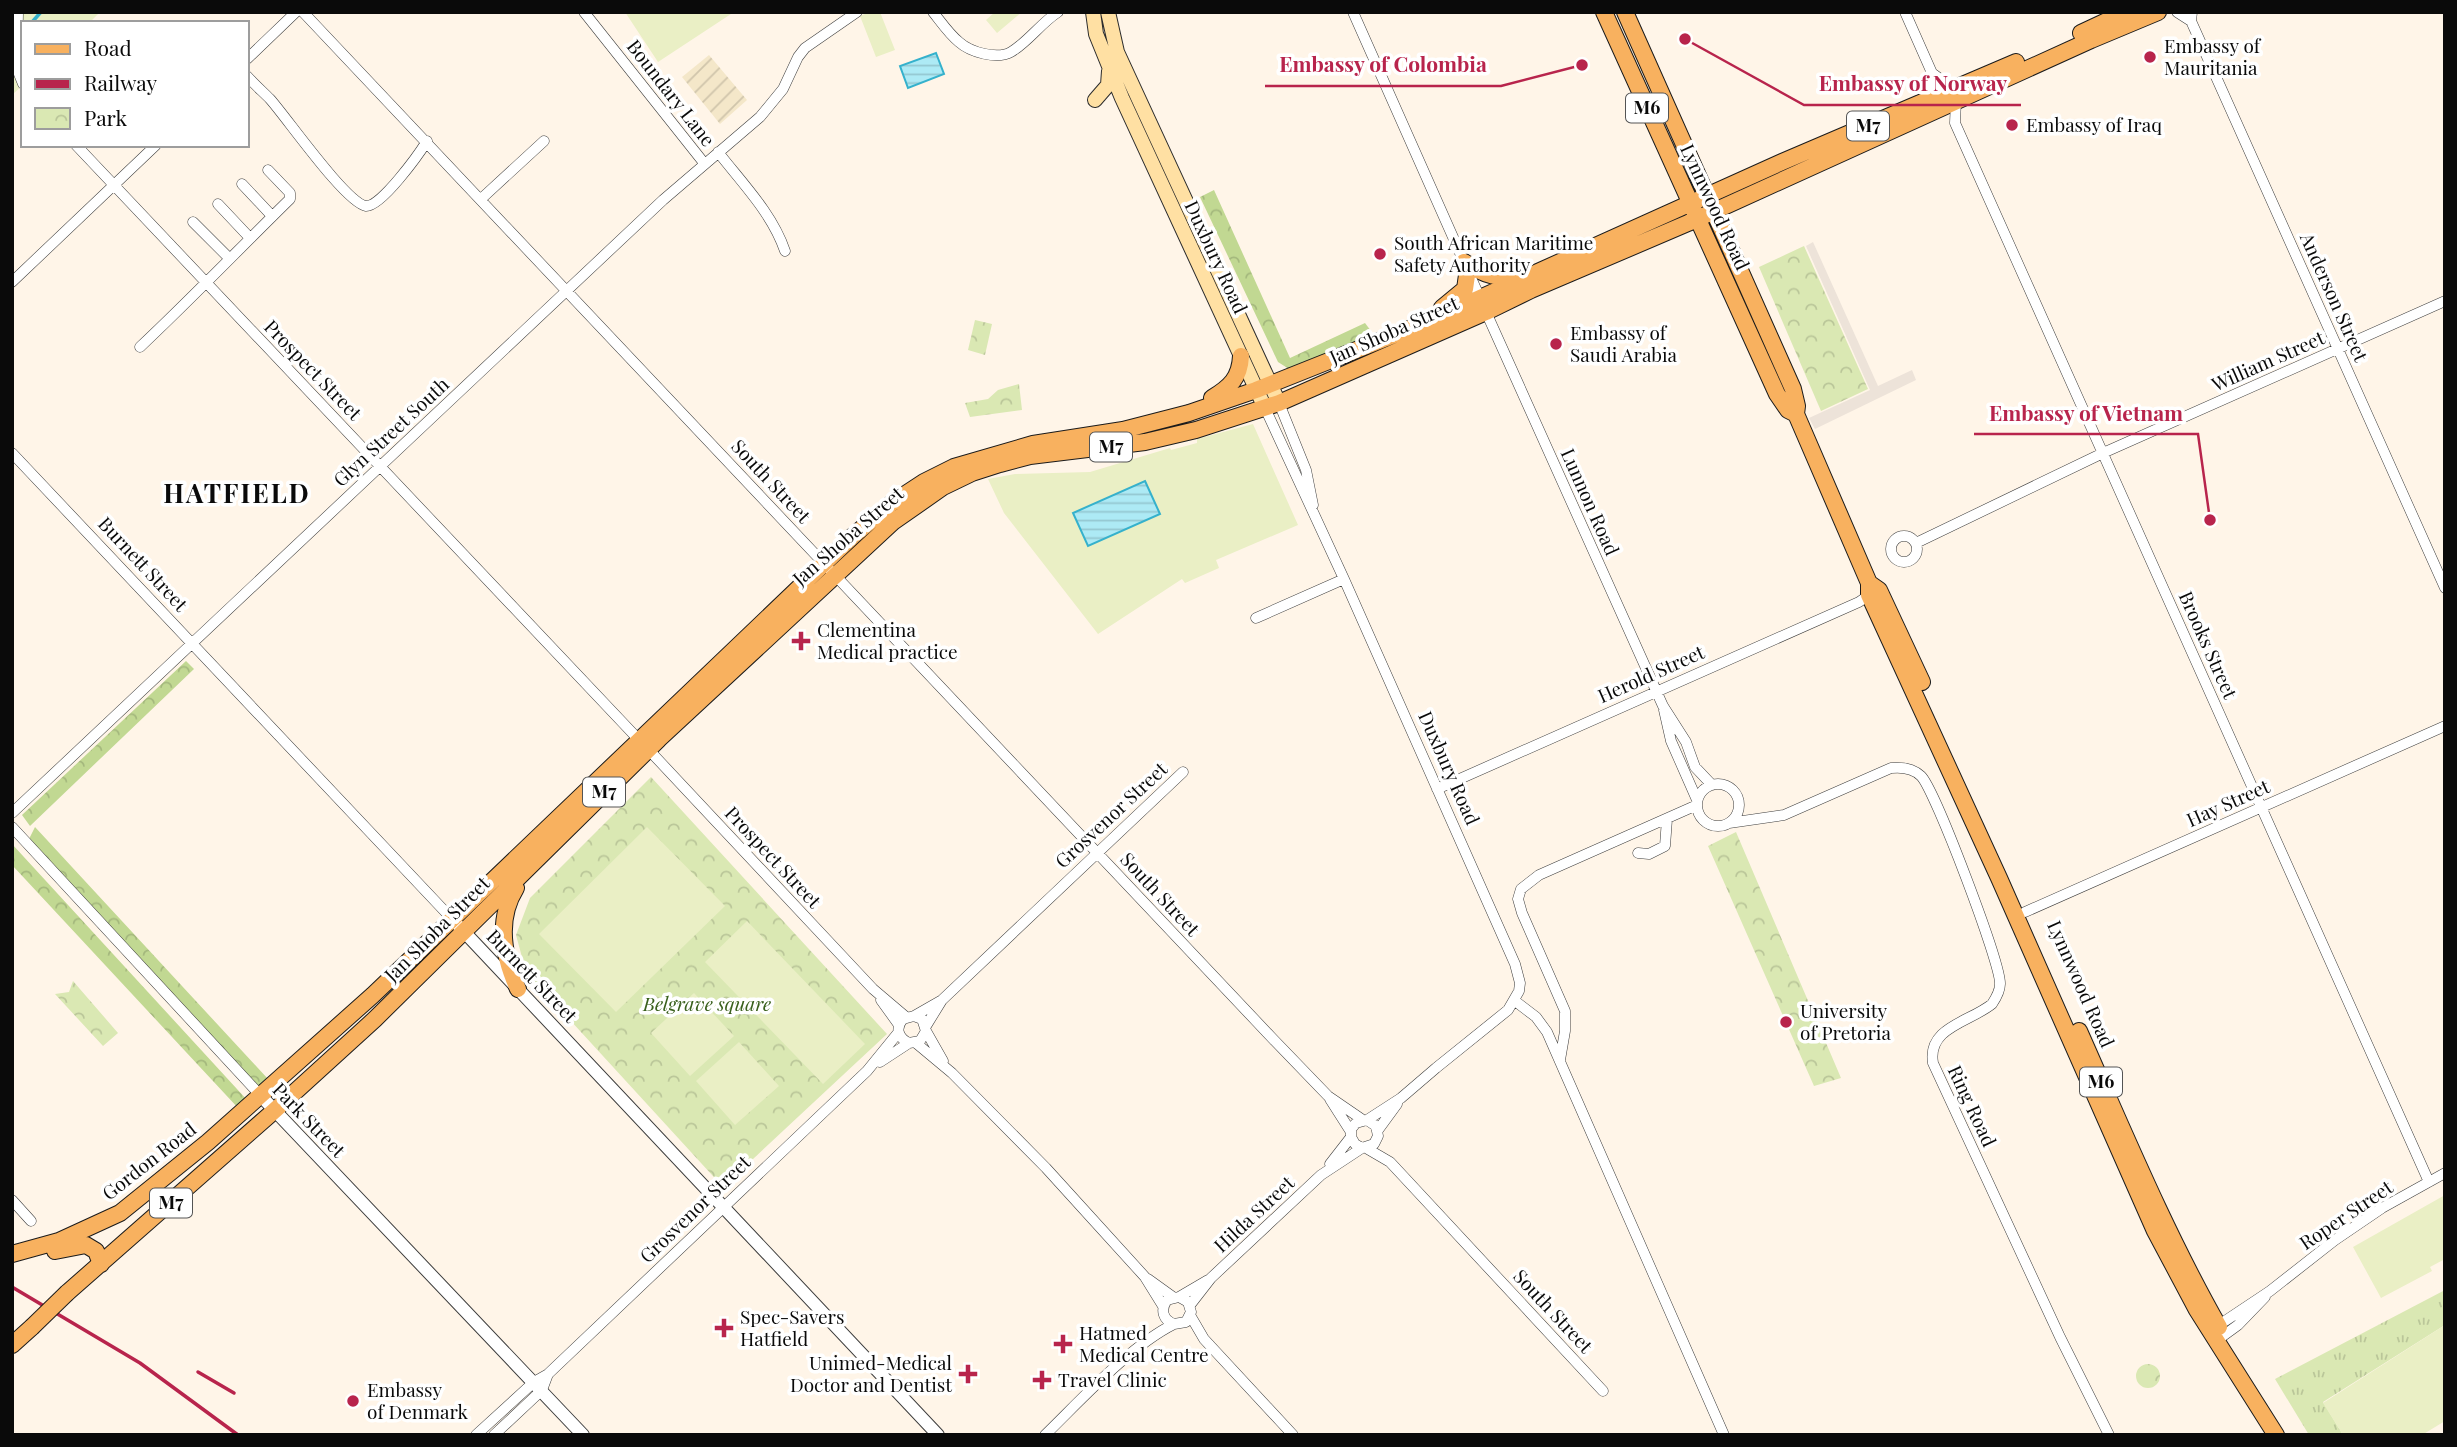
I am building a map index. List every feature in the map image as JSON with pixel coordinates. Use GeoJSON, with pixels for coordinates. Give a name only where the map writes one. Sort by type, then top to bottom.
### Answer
{"type":"FeatureCollection","features":[{"type":"Feature","properties":{"kind":"main road","name":"Duxbury Road"},"geometry":{"type":"LineString","coordinates":[[1093,12],[1096,34],[1122,98],[1241,356],[1263,387]]}},
{"type":"Feature","properties":{"kind":"main road","name":"Duxbury Road"},"geometry":{"type":"LineString","coordinates":[[1108,12],[1113,38],[1272,406]]}},
{"type":"Feature","properties":{"kind":"main road","name":"Lynnwood Road"},"geometry":{"type":"LineString","coordinates":[[1604,12],[1777,394],[1796,415],[2155,1231],[2181,1282],[2285,1435]]}},
{"type":"Feature","properties":{"kind":"main road","name":"Lynnwood Road"},"geometry":{"type":"LineString","coordinates":[[1625,12],[1793,389],[1796,415]]}},
{"type":"Feature","properties":{"kind":"main road","name":"Jan Shoba Street"},"geometry":{"type":"LineString","coordinates":[[1483,305],[1531,290],[1710,203],[1955,95],[2126,12]]}},
{"type":"Feature","properties":{"kind":"main road","name":"Jan Shoba Street"},"geometry":{"type":"LineString","coordinates":[[1955,95],[2158,12]]}},
{"type":"Feature","properties":{"kind":"main road"},"geometry":{"type":"LineString","coordinates":[[1113,38],[1113,51],[1126,84],[1122,98],[1141,114],[1157,139]]}},
{"type":"Feature","properties":{"kind":"main road"},"geometry":{"type":"LineString","coordinates":[[1095,100],[1108,85],[1109,66]]}},
{"type":"Feature","properties":{"kind":"main road","name":"Jan Shoba Street"},"geometry":{"type":"LineString","coordinates":[[829,569],[907,510],[972,473],[1030,456],[1145,442],[1196,430],[1272,406],[1483,305],[1546,269],[1693,211]]}},
{"type":"Feature","properties":{"kind":"main road"},"geometry":{"type":"LineString","coordinates":[[1464,262],[1483,274],[1494,277],[1546,269]]}},
{"type":"Feature","properties":{"kind":"main road"},"geometry":{"type":"LineString","coordinates":[[1426,322],[1465,289],[1467,285],[1464,262]]}},
{"type":"Feature","properties":{"kind":"main road"},"geometry":{"type":"LineString","coordinates":[[1426,322],[1440,321],[1483,305]]}},
{"type":"Feature","properties":{"kind":"main road","name":"Jan Shoba Street"},"geometry":{"type":"LineString","coordinates":[[261,1097],[644,745],[829,569],[891,503],[923,482],[954,467],[1033,444],[1124,430],[1189,412],[1263,387],[1426,322]]}},
{"type":"Feature","properties":{"kind":"main road"},"geometry":{"type":"LineString","coordinates":[[1189,412],[1232,385],[1239,371],[1241,356]]}},
{"type":"Feature","properties":{"kind":"main road","name":"Lynnwood Road"},"geometry":{"type":"LineString","coordinates":[[1872,589],[2025,912],[2218,1334],[2276,1435]]}},
{"type":"Feature","properties":{"kind":"main road","name":"Jan Shoba Street"},"geometry":{"type":"LineString","coordinates":[[12,1345],[376,1019],[531,865],[644,745]]}},
{"type":"Feature","properties":{"kind":"main road"},"geometry":{"type":"LineString","coordinates":[[518,989],[505,956],[503,922],[509,900],[531,865]]}},
{"type":"Feature","properties":{"kind":"main road","name":"Gordon Road"},"geometry":{"type":"LineString","coordinates":[[16,1254],[65,1238],[120,1213],[152,1190],[261,1097]]}},
{"type":"Feature","properties":{"kind":"main road"},"geometry":{"type":"LineString","coordinates":[[16,1254],[36,1256],[86,1245],[96,1251],[101,1264]]}},
{"type":"Feature","properties":{"kind":"street"},"geometry":{"type":"LineString","coordinates":[[18,12],[17,69],[21,79]]}},
{"type":"Feature","properties":{"kind":"street"},"geometry":{"type":"LineString","coordinates":[[248,58],[296,12]]}},
{"type":"Feature","properties":{"kind":"street","name":"South Street"},"geometry":{"type":"LineString","coordinates":[[303,12],[1328,1096],[1351,1135]]}},
{"type":"Feature","properties":{"kind":"street","name":"Boundary Lane"},"geometry":{"type":"LineString","coordinates":[[584,12],[704,163]]}},
{"type":"Feature","properties":{"kind":"street","name":"Glyn Street South"},"geometry":{"type":"LineString","coordinates":[[12,813],[704,163],[750,126],[783,89],[802,52],[839,17],[857,12]]}},
{"type":"Feature","properties":{"kind":"street"},"geometry":{"type":"LineString","coordinates":[[933,12],[956,40],[968,48],[998,55],[1013,51],[1058,12]]}},
{"type":"Feature","properties":{"kind":"street","name":"Lunnon Road"},"geometry":{"type":"LineString","coordinates":[[1353,12],[1663,706],[1686,742],[1695,767],[1712,785]]}},
{"type":"Feature","properties":{"kind":"street"},"geometry":{"type":"LineString","coordinates":[[1905,12],[1932,73],[1933,105],[1955,123]]}},
{"type":"Feature","properties":{"kind":"street","name":"Anderson Street"},"geometry":{"type":"LineString","coordinates":[[2177,12],[2192,17],[2445,588]]}},
{"type":"Feature","properties":{"kind":"street"},"geometry":{"type":"LineString","coordinates":[[1932,73],[1955,95]]}},
{"type":"Feature","properties":{"kind":"street"},"geometry":{"type":"LineString","coordinates":[[248,77],[270,99],[316,158],[355,201],[366,206],[372,205],[396,184],[427,141]]}},
{"type":"Feature","properties":{"kind":"street","name":"Brooks Street"},"geometry":{"type":"LineString","coordinates":[[1955,95],[1955,123],[2429,1182]]}},
{"type":"Feature","properties":{"kind":"street"},"geometry":{"type":"LineString","coordinates":[[481,199],[544,141]]}},
{"type":"Feature","properties":{"kind":"street","name":"Prospect Street"},"geometry":{"type":"LineString","coordinates":[[78,147],[904,1023]]}},
{"type":"Feature","properties":{"kind":"street"},"geometry":{"type":"LineString","coordinates":[[12,282],[154,147]]}},
{"type":"Feature","properties":{"kind":"street"},"geometry":{"type":"LineString","coordinates":[[718,152],[769,217],[779,233],[785,251]]}},
{"type":"Feature","properties":{"kind":"street"},"geometry":{"type":"LineString","coordinates":[[140,347],[290,199],[291,196],[268,170]]}},
{"type":"Feature","properties":{"kind":"street"},"geometry":{"type":"LineString","coordinates":[[242,184],[272,216]]}},
{"type":"Feature","properties":{"kind":"street"},"geometry":{"type":"LineString","coordinates":[[218,204],[250,238]]}},
{"type":"Feature","properties":{"kind":"street"},"geometry":{"type":"LineString","coordinates":[[193,222],[229,258]]}},
{"type":"Feature","properties":{"kind":"street","name":"William Street"},"geometry":{"type":"LineString","coordinates":[[1916,543],[2103,453],[2445,301]]}},
{"type":"Feature","properties":{"kind":"street","name":"Duxbury Road"},"geometry":{"type":"LineString","coordinates":[[1272,406],[1306,470],[1315,514],[1516,964],[1520,983],[1515,1001]]}},
{"type":"Feature","properties":{"kind":"street","name":"Burnett Street"},"geometry":{"type":"LineString","coordinates":[[12,453],[938,1435]]}},
{"type":"Feature","properties":{"kind":"street"},"geometry":{"type":"LineString","coordinates":[[1256,618],[1344,579]]}},
{"type":"Feature","properties":{"kind":"street","name":"Herold Street"},"geometry":{"type":"LineString","coordinates":[[1437,789],[1859,602],[1872,589]]}},
{"type":"Feature","properties":{"kind":"street","name":"Lunnon Road"},"geometry":{"type":"LineString","coordinates":[[1663,706],[1671,741],[1697,803]]}},
{"type":"Feature","properties":{"kind":"street","name":"Hay Street"},"geometry":{"type":"LineString","coordinates":[[2025,912],[2445,726]]}},
{"type":"Feature","properties":{"kind":"street","name":"Ring Road"},"geometry":{"type":"LineString","coordinates":[[1729,823],[1792,812],[1891,768],[1906,768],[1923,777],[1953,845],[1991,948],[2000,984],[1998,996],[1992,1004],[1941,1034],[1931,1051],[1933,1063],[2060,1337],[2109,1435]]}},
{"type":"Feature","properties":{"kind":"street","name":"Grosvenor Street"},"geometry":{"type":"LineString","coordinates":[[494,1435],[548,1374],[867,1071],[904,1023],[942,1000],[1183,772]]}},
{"type":"Feature","properties":{"kind":"street"},"geometry":{"type":"LineString","coordinates":[[1738,800],[1737,813],[1729,823],[1717,826],[1700,817],[1697,803],[1703,790],[1712,785],[1728,787],[1746,809],[1759,817]]}},
{"type":"Feature","properties":{"kind":"street"},"geometry":{"type":"LineString","coordinates":[[1560,1061],[1565,1031],[1564,1011],[1522,913],[1519,893],[1539,875],[1667,819],[1697,803]]}},
{"type":"Feature","properties":{"kind":"street"},"geometry":{"type":"LineString","coordinates":[[1638,853],[1649,854],[1665,846],[1667,819]]}},
{"type":"Feature","properties":{"kind":"street","name":"Park Street"},"geometry":{"type":"LineString","coordinates":[[12,827],[274,1111],[583,1435]]}},
{"type":"Feature","properties":{"kind":"street","name":"Grosvenor Street"},"geometry":{"type":"LineString","coordinates":[[926,1029],[942,1000]]}},
{"type":"Feature","properties":{"kind":"street"},"geometry":{"type":"LineString","coordinates":[[1401,1098],[1378,1133],[1374,1144],[1364,1148],[1355,1144],[1351,1135],[1356,1123],[1401,1098],[1495,1022],[1515,1001],[1530,1011],[1542,1024],[1560,1061],[1724,1435]]}},
{"type":"Feature","properties":{"kind":"street"},"geometry":{"type":"LineString","coordinates":[[952,1073],[938,1053],[922,1019],[904,1023],[902,1039],[912,1043],[952,1073],[1036,1158],[1145,1276],[1176,1297],[1186,1299],[1204,1339],[1293,1435]]}},
{"type":"Feature","properties":{"kind":"street"},"geometry":{"type":"LineString","coordinates":[[912,1043],[923,1038],[926,1029]]}},
{"type":"Feature","properties":{"kind":"street","name":"Grosvenor Street"},"geometry":{"type":"LineString","coordinates":[[867,1071],[912,1043]]}},
{"type":"Feature","properties":{"kind":"street","name":"South Street"},"geometry":{"type":"LineString","coordinates":[[1328,1096],[1365,1120]]}},
{"type":"Feature","properties":{"kind":"street"},"geometry":{"type":"LineString","coordinates":[[1365,1120],[1374,1123],[1378,1133]]}},
{"type":"Feature","properties":{"kind":"street","name":"South Street"},"geometry":{"type":"LineString","coordinates":[[1378,1133],[1390,1162]]}},
{"type":"Feature","properties":{"kind":"street","name":"Hilda Street"},"geometry":{"type":"LineString","coordinates":[[1190,1310],[1211,1278],[1321,1175],[1351,1135]]}},
{"type":"Feature","properties":{"kind":"street","name":"South Street"},"geometry":{"type":"LineString","coordinates":[[1364,1148],[1390,1162],[1604,1391]]}},
{"type":"Feature","properties":{"kind":"street","name":"Hilda Street"},"geometry":{"type":"LineString","coordinates":[[1321,1175],[1364,1148]]}},
{"type":"Feature","properties":{"kind":"street","name":"Roper Street"},"geometry":{"type":"LineString","coordinates":[[2218,1334],[2270,1291],[2382,1208],[2445,1173]]}},
{"type":"Feature","properties":{"kind":"street"},"geometry":{"type":"LineString","coordinates":[[12,1200],[31,1221]]}},
{"type":"Feature","properties":{"kind":"street"},"geometry":{"type":"LineString","coordinates":[[1145,1276],[1167,1321],[1204,1339]]}},
{"type":"Feature","properties":{"kind":"street","name":"Hilda Street"},"geometry":{"type":"LineString","coordinates":[[1176,1297],[1211,1278]]}},
{"type":"Feature","properties":{"kind":"street"},"geometry":{"type":"LineString","coordinates":[[1137,1348],[1163,1310],[1176,1297]]}},
{"type":"Feature","properties":{"kind":"street"},"geometry":{"type":"LineString","coordinates":[[1045,1435],[1137,1348],[1155,1335],[1185,1322],[1190,1310]]}},
{"type":"Feature","properties":{"kind":"street","name":"Grosvenor Street"},"geometry":{"type":"LineString","coordinates":[[476,1435],[538,1386]]}},
{"type":"Feature","properties":{"kind":"shaded area"},"geometry":{"type":"Polygon","coordinates":[[[709,55],[747,100],[720,124],[682,77],[709,55]]]}},
{"type":"Feature","properties":{"kind":"shaded area"},"geometry":{"type":"Polygon","coordinates":[[[1813,242],[1878,386],[1912,370],[1916,380],[1815,429],[1809,418],[1870,390],[1806,246],[1813,242]]]}},
{"type":"Feature","properties":{"kind":"green space"},"geometry":{"type":"Polygon","coordinates":[[[12,12],[100,12],[91,21],[21,21],[21,87],[12,95],[12,12]]]}},
{"type":"Feature","properties":{"kind":"green space"},"geometry":{"type":"Polygon","coordinates":[[[625,12],[734,12],[658,62],[625,12]]]}},
{"type":"Feature","properties":{"kind":"green space"},"geometry":{"type":"Polygon","coordinates":[[[880,12],[895,50],[876,57],[860,16],[880,12]]]}},
{"type":"Feature","properties":{"kind":"green space"},"geometry":{"type":"Polygon","coordinates":[[[995,12],[1022,12],[997,33],[986,20],[995,12]]]}},
{"type":"Feature","properties":{"kind":"green space"},"geometry":{"type":"Polygon","coordinates":[[[1214,190],[1290,358],[1365,323],[1371,331],[1372,339],[1289,369],[1278,362],[1200,197],[1214,190]]]}},
{"type":"Feature","properties":{"kind":"green space"},"geometry":{"type":"Polygon","coordinates":[[[1804,246],[1868,389],[1821,411],[1759,267],[1804,246]]]}},
{"type":"Feature","properties":{"kind":"green space"},"geometry":{"type":"Polygon","coordinates":[[[975,320],[992,324],[985,355],[968,350],[975,320]]]}},
{"type":"Feature","properties":{"kind":"green space"},"geometry":{"type":"Polygon","coordinates":[[[1019,384],[1022,410],[970,417],[965,403],[988,399],[998,390],[1019,384]]]}},
{"type":"Feature","properties":{"kind":"green space"},"geometry":{"type":"Polygon","coordinates":[[[1253,424],[1298,525],[1216,560],[1219,568],[1185,583],[1182,579],[1098,634],[1004,513],[988,479],[1015,474],[1090,472],[1170,448],[1171,450],[1197,443],[1197,439],[1253,424]]]}},
{"type":"Feature","properties":{"kind":"green space"},"geometry":{"type":"Polygon","coordinates":[[[186,661],[194,669],[30,826],[22,815],[186,661]]]}},
{"type":"Feature","properties":{"kind":"green space","name":"Belgrave square"},"geometry":{"type":"Polygon","coordinates":[[[651,777],[887,1034],[723,1187],[526,972],[516,935],[530,898],[651,777]]]}},
{"type":"Feature","properties":{"kind":"green space"},"geometry":{"type":"Polygon","coordinates":[[[35,827],[268,1079],[261,1089],[29,839],[35,827]]]}},
{"type":"Feature","properties":{"kind":"green space"},"geometry":{"type":"Polygon","coordinates":[[[647,827],[725,906],[616,1012],[539,934],[647,827]]]}},
{"type":"Feature","properties":{"kind":"green space"},"geometry":{"type":"Polygon","coordinates":[[[1736,832],[1841,1078],[1814,1086],[1708,846],[1736,832]]]}},
{"type":"Feature","properties":{"kind":"green space"},"geometry":{"type":"Polygon","coordinates":[[[12,844],[248,1101],[239,1109],[12,865],[12,844]]]}},
{"type":"Feature","properties":{"kind":"green space"},"geometry":{"type":"Polygon","coordinates":[[[747,921],[865,1044],[823,1084],[705,962],[747,921]]]}},
{"type":"Feature","properties":{"kind":"green space"},"geometry":{"type":"Polygon","coordinates":[[[73,981],[118,1033],[103,1046],[55,994],[69,992],[73,981]]]}},
{"type":"Feature","properties":{"kind":"green space"},"geometry":{"type":"Polygon","coordinates":[[[694,993],[734,1036],[690,1076],[651,1033],[694,993]]]}},
{"type":"Feature","properties":{"kind":"green space"},"geometry":{"type":"Polygon","coordinates":[[[739,1042],[779,1086],[735,1125],[696,1081],[739,1042]]]}},
{"type":"Feature","properties":{"kind":"green space"},"geometry":{"type":"Polygon","coordinates":[[[2445,1195],[2445,1259],[2430,1267],[2432,1271],[2381,1298],[2353,1247],[2445,1195]]]}},
{"type":"Feature","properties":{"kind":"green space"},"geometry":{"type":"Polygon","coordinates":[[[2445,1290],[2445,1325],[2323,1402],[2343,1435],[2309,1435],[2275,1379],[2445,1290]]]}},
{"type":"Feature","properties":{"kind":"green space"},"geometry":{"type":"Polygon","coordinates":[[[2445,1325],[2445,1421],[2422,1435],[2343,1435],[2323,1403],[2445,1325]]]}},
{"type":"Feature","properties":{"kind":"green space"},"geometry":{"type":"Polygon","coordinates":[[[2148,1364],[2157,1367],[2160,1376],[2157,1385],[2148,1388],[2139,1385],[2136,1376],[2139,1367],[2148,1364]]]}},
{"type":"Feature","properties":{"kind":"water"},"geometry":{"type":"Polygon","coordinates":[[[936,53],[944,74],[908,88],[900,66],[936,53]]]}},
{"type":"Feature","properties":{"kind":"water"},"geometry":{"type":"Polygon","coordinates":[[[1145,481],[1160,514],[1088,546],[1073,513],[1145,481]]]}},
{"type":"Feature","properties":{"kind":"waterway"},"geometry":{"type":"LineString","coordinates":[[33,21],[41,12]]}},
{"type":"Feature","properties":{"kind":"railway"},"geometry":{"type":"LineString","coordinates":[[12,1287],[140,1363],[238,1435]]}},
{"type":"Feature","properties":{"kind":"railway"},"geometry":{"type":"LineString","coordinates":[[198,1372],[234,1393]]}},
{"type":"Feature","properties":{"kind":"place","name":"Embassy of Norway"},"geometry":{"type":"Point","coordinates":[1685,39]}},
{"type":"Feature","properties":{"kind":"place","name":"Embassy of Mauritania"},"geometry":{"type":"Point","coordinates":[2150,57]}},
{"type":"Feature","properties":{"kind":"place","name":"Embassy of Colombia"},"geometry":{"type":"Point","coordinates":[1582,65]}},
{"type":"Feature","properties":{"kind":"place","name":"Embassy of Iraq"},"geometry":{"type":"Point","coordinates":[2012,125]}},
{"type":"Feature","properties":{"kind":"place","name":"South African Maritime Safety Authority"},"geometry":{"type":"Point","coordinates":[1380,254]}},
{"type":"Feature","properties":{"kind":"place","name":"Embassy of Saudi Arabia"},"geometry":{"type":"Point","coordinates":[1556,344]}},
{"type":"Feature","properties":{"kind":"place","name":"Embassy of Vietnam"},"geometry":{"type":"Point","coordinates":[2210,520]}},
{"type":"Feature","properties":{"kind":"place","name":"Clementina Medical practice"},"geometry":{"type":"Point","coordinates":[801,641]}},
{"type":"Feature","properties":{"kind":"place","name":"University of Pretoria"},"geometry":{"type":"Point","coordinates":[1786,1022]}},
{"type":"Feature","properties":{"kind":"place","name":"Spec-Savers Hatfield"},"geometry":{"type":"Point","coordinates":[724,1328]}},
{"type":"Feature","properties":{"kind":"place","name":"Hatmed Medical Centre"},"geometry":{"type":"Point","coordinates":[1063,1344]}},
{"type":"Feature","properties":{"kind":"place","name":"Unimed-Medical Doctor and Dentist"},"geometry":{"type":"Point","coordinates":[968,1374]}},
{"type":"Feature","properties":{"kind":"place","name":"Travel Clinic"},"geometry":{"type":"Point","coordinates":[1042,1380]}},
{"type":"Feature","properties":{"kind":"place","name":"Embassy of Denmark"},"geometry":{"type":"Point","coordinates":[353,1401]}},
{"type":"Feature","properties":{"kind":"district","name":"HATFIELD"},"geometry":{"type":"Point","coordinates":[237,494]}}]}
